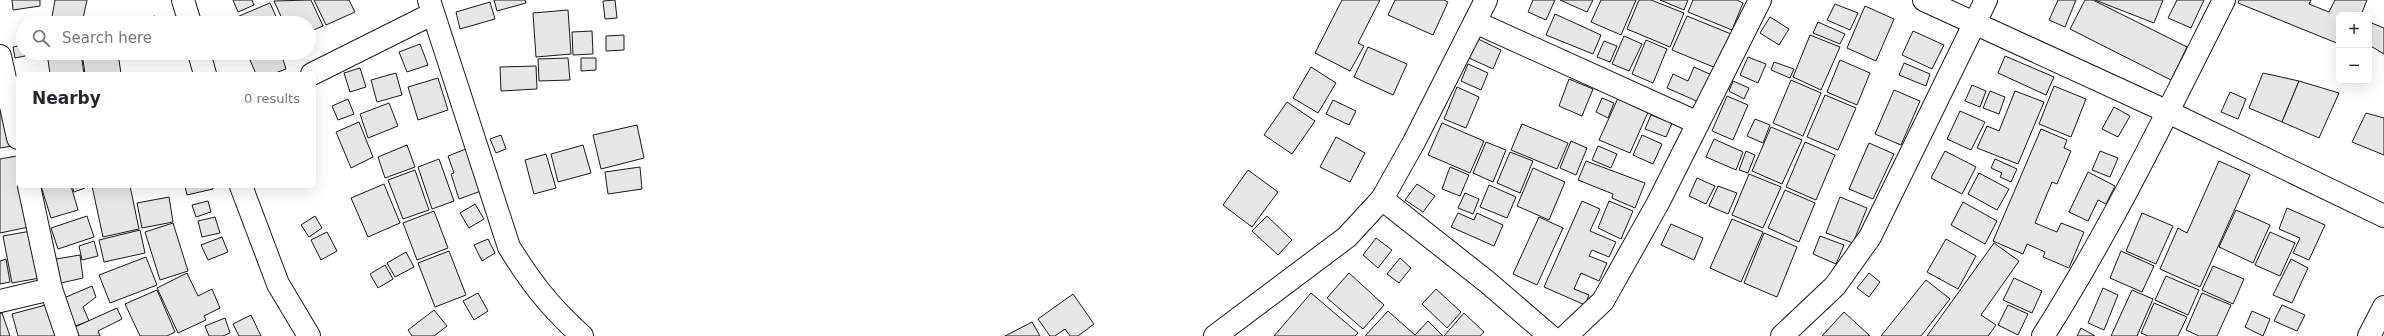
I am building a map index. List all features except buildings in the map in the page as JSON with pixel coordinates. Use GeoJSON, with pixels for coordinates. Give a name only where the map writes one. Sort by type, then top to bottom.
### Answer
{"type":"FeatureCollection","features":[{"type":"Feature","properties":{"kind":"street"},"geometry":{"type":"LineString","coordinates":[[183,0],[188,16]]}},
{"type":"Feature","properties":{"kind":"street"},"geometry":{"type":"LineString","coordinates":[[1215,336],[1347,237],[1382,199],[1414,142],[1486,0]]}},
{"type":"Feature","properties":{"kind":"street"},"geometry":{"type":"LineString","coordinates":[[1566,336],[1603,302],[1658,203],[1760,0]]}},
{"type":"Feature","properties":{"kind":"street"},"geometry":{"type":"LineString","coordinates":[[1924,0],[2168,112],[2384,216]]}},
{"type":"Feature","properties":{"kind":"street"},"geometry":{"type":"LineString","coordinates":[[1782,336],[1835,286],[1870,237],[1986,0]]}},
{"type":"Feature","properties":{"kind":"street"},"geometry":{"type":"LineString","coordinates":[[2043,336],[2099,239],[2168,112],[2224,0]]}},
{"type":"Feature","properties":{"kind":"street"},"geometry":{"type":"LineString","coordinates":[[316,72],[430,7],[509,248],[527,276],[553,310],[582,336]]}},
{"type":"Feature","properties":{"kind":"street"},"geometry":{"type":"LineString","coordinates":[[1475,22],[1698,123]]}},
{"type":"Feature","properties":{"kind":"street"},"geometry":{"type":"LineString","coordinates":[[0,56],[16,129]]}},
{"type":"Feature","properties":{"kind":"street"},"geometry":{"type":"LineString","coordinates":[[201,60],[204,72]]}},
{"type":"Feature","properties":{"kind":"street"},"geometry":{"type":"LineString","coordinates":[[29,188],[51,289],[66,336]]}},
{"type":"Feature","properties":{"kind":"street"},"geometry":{"type":"LineString","coordinates":[[242,188],[278,284],[309,336]]}},
{"type":"Feature","properties":{"kind":"street"},"geometry":{"type":"LineString","coordinates":[[1382,199],[1486,281],[1550,336]]}},
{"type":"Feature","properties":{"kind":"street"},"geometry":{"type":"LineString","coordinates":[[0,301],[51,289]]}},
{"type":"Feature","properties":{"kind":"street"},"geometry":{"type":"LineString","coordinates":[[2369,336],[2384,307]]}}]}
